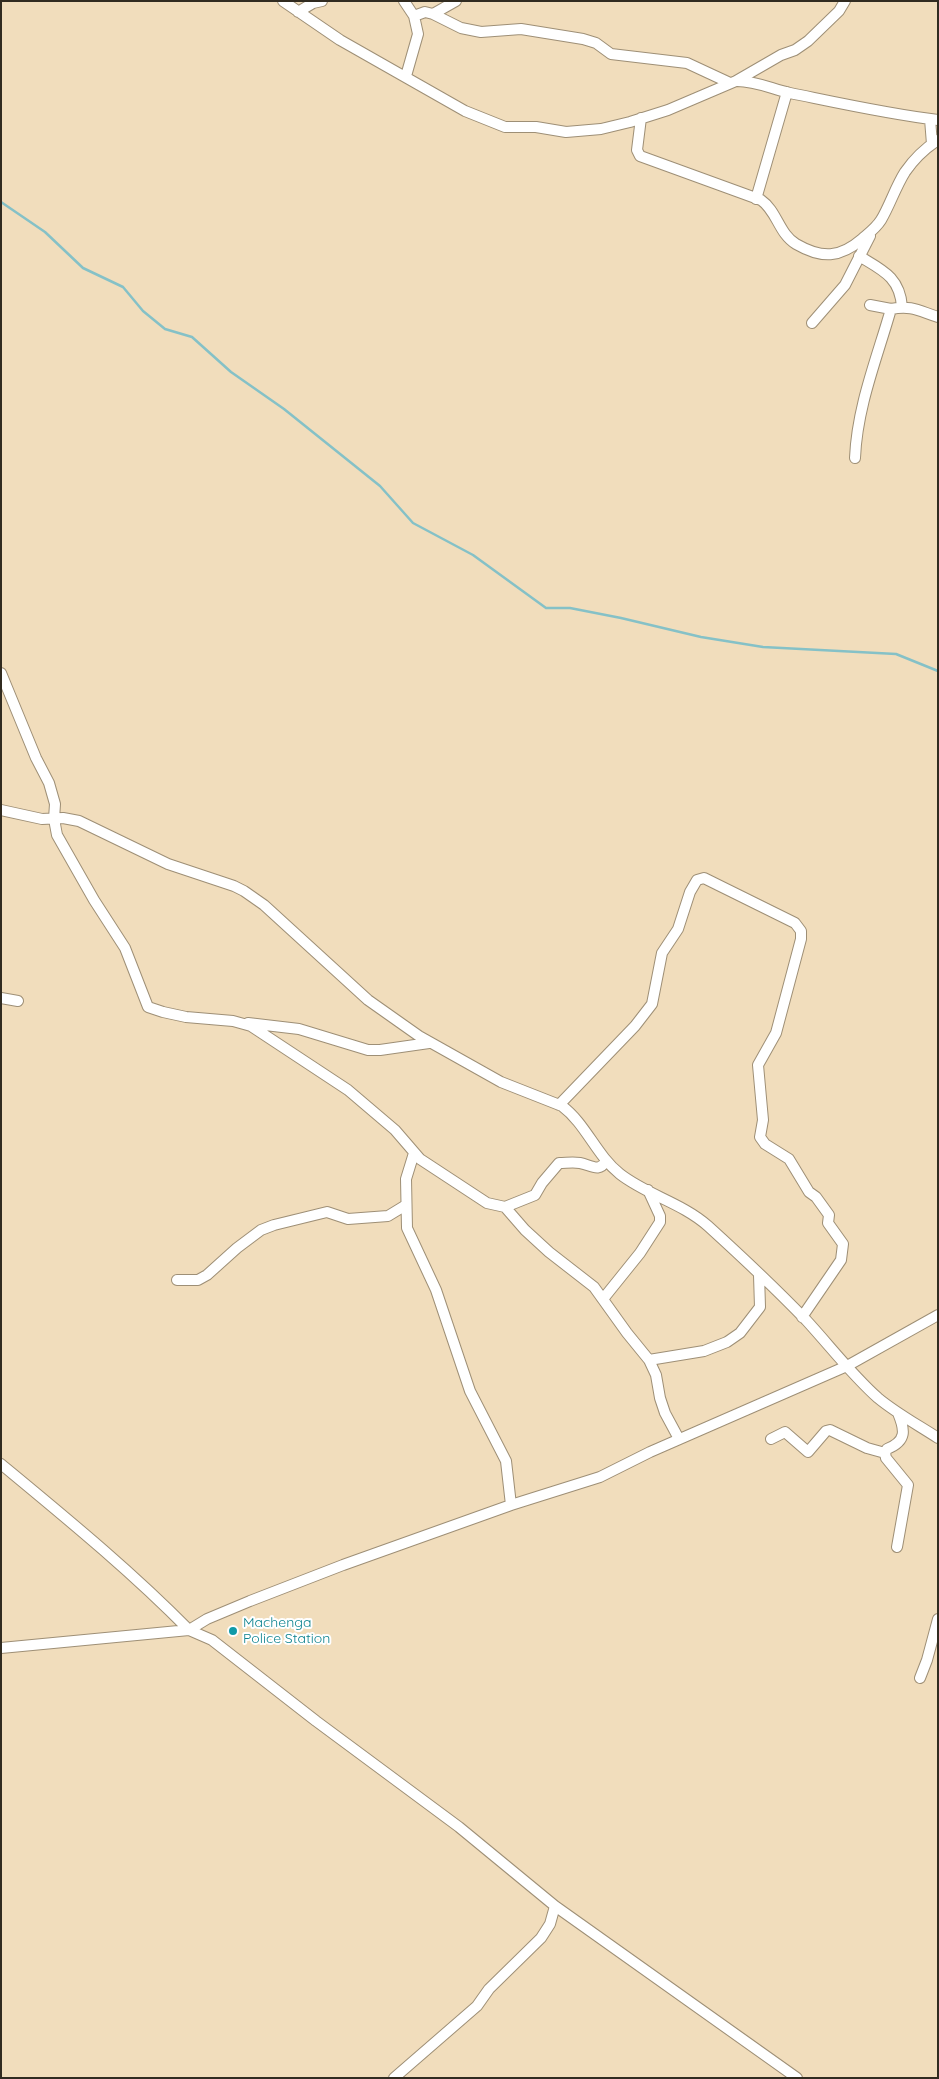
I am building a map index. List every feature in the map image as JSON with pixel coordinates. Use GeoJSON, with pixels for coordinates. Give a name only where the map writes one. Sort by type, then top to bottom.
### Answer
{"type":"FeatureCollection","features":[{"type":"Feature","properties":{"kind":"street"},"geometry":{"type":"LineString","coordinates":[[284,1],[340,40],[406,76],[462,110],[505,127],[536,127],[566,132],[613,127],[668,110],[733,82],[781,55],[795,50],[808,41],[839,11],[845,1]]}},
{"type":"Feature","properties":{"kind":"street"},"geometry":{"type":"LineString","coordinates":[[298,12],[313,3],[322,1]]}},
{"type":"Feature","properties":{"kind":"street"},"geometry":{"type":"LineString","coordinates":[[404,1],[414,16],[418,34],[406,76]]}},
{"type":"Feature","properties":{"kind":"street"},"geometry":{"type":"LineString","coordinates":[[433,14],[456,1]]}},
{"type":"Feature","properties":{"kind":"street"},"geometry":{"type":"LineString","coordinates":[[414,16],[425,12],[461,28],[481,32],[522,29],[583,39],[596,43],[611,54],[687,62],[733,82],[750,81],[787,92],[934,119],[935,142],[922,150],[906,171],[892,193],[886,212],[874,229],[845,285],[812,323]]}},
{"type":"Feature","properties":{"kind":"street"},"geometry":{"type":"LineString","coordinates":[[756,199],[787,92]]}},
{"type":"Feature","properties":{"kind":"street"},"geometry":{"type":"LineString","coordinates":[[641,118],[637,150],[640,156],[761,200],[770,207],[780,225],[792,240],[820,253],[835,254],[850,250],[874,229]]}},
{"type":"Feature","properties":{"kind":"street"},"geometry":{"type":"LineString","coordinates":[[859,256],[882,270],[897,284],[902,307]]}},
{"type":"Feature","properties":{"kind":"street"},"geometry":{"type":"LineString","coordinates":[[870,304],[891,309],[902,307],[920,309],[938,317]]}},
{"type":"Feature","properties":{"kind":"street"},"geometry":{"type":"LineString","coordinates":[[855,458],[860,414],[891,309]]}},
{"type":"Feature","properties":{"kind":"street"},"geometry":{"type":"LineString","coordinates":[[1,673],[36,758],[49,783],[55,804],[54,819],[57,834],[94,900],[125,948],[148,1006],[163,1012],[186,1017],[299,1029],[368,1050],[429,1043]]}},
{"type":"Feature","properties":{"kind":"street"},"geometry":{"type":"LineString","coordinates":[[1,810],[42,819],[72,818],[168,864],[244,891],[264,905],[368,1000],[429,1043],[470,1063],[501,1082],[559,1105],[577,1119],[606,1161],[620,1174],[687,1211],[706,1224],[802,1317],[870,1391],[897,1412],[938,1438]]}},
{"type":"Feature","properties":{"kind":"street"},"geometry":{"type":"LineString","coordinates":[[559,1105],[635,1026],[652,1004],[662,953],[678,928],[690,892],[697,880],[704,878],[795,923],[802,931],[786,999],[776,1033],[758,1065],[763,1120],[760,1137],[765,1144],[789,1159],[809,1192],[816,1197],[829,1214],[828,1223],[843,1244],[841,1260],[802,1317]]}},
{"type":"Feature","properties":{"kind":"street"},"geometry":{"type":"LineString","coordinates":[[1,998],[18,1001]]}},
{"type":"Feature","properties":{"kind":"street"},"geometry":{"type":"LineString","coordinates":[[242,1023],[270,1038],[348,1090],[395,1130],[427,1164],[447,1175],[488,1203],[505,1207],[535,1195],[559,1163],[581,1163],[596,1168],[606,1161]]}},
{"type":"Feature","properties":{"kind":"street"},"geometry":{"type":"LineString","coordinates":[[414,1152],[406,1179],[408,1228],[436,1290],[470,1391],[506,1461],[511,1505]]}},
{"type":"Feature","properties":{"kind":"street"},"geometry":{"type":"LineString","coordinates":[[603,1299],[640,1253],[660,1222],[660,1216],[648,1190]]}},
{"type":"Feature","properties":{"kind":"street"},"geometry":{"type":"LineString","coordinates":[[177,1280],[198,1280],[207,1275],[237,1248],[261,1230],[274,1224],[326,1212],[348,1219],[388,1216],[406,1205]]}},
{"type":"Feature","properties":{"kind":"street"},"geometry":{"type":"LineString","coordinates":[[505,1207],[525,1230],[549,1252],[585,1278],[649,1360],[656,1375],[665,1413],[679,1439]]}},
{"type":"Feature","properties":{"kind":"street"},"geometry":{"type":"LineString","coordinates":[[649,1360],[704,1351],[727,1342],[740,1333],[760,1307],[759,1275]]}},
{"type":"Feature","properties":{"kind":"street"},"geometry":{"type":"LineString","coordinates":[[1,1648],[189,1630],[207,1619],[259,1597],[511,1505],[600,1477],[679,1439],[846,1366],[938,1315]]}},
{"type":"Feature","properties":{"kind":"street"},"geometry":{"type":"LineString","coordinates":[[885,1453],[887,1449],[896,1445],[904,1434],[903,1425],[897,1412]]}},
{"type":"Feature","properties":{"kind":"street"},"geometry":{"type":"LineString","coordinates":[[771,1439],[785,1432],[808,1452],[830,1430],[867,1448],[885,1453]]}},
{"type":"Feature","properties":{"kind":"street"},"geometry":{"type":"LineString","coordinates":[[885,1453],[886,1458],[908,1485],[897,1546]]}},
{"type":"Feature","properties":{"kind":"street"},"geometry":{"type":"LineString","coordinates":[[1,1464],[103,1550],[189,1630],[212,1640],[237,1658],[316,1721],[459,1827],[555,1906],[797,2078]]}},
{"type":"Feature","properties":{"kind":"street"},"geometry":{"type":"LineString","coordinates":[[920,1678],[938,1619]]}},
{"type":"Feature","properties":{"kind":"street"},"geometry":{"type":"LineString","coordinates":[[394,2078],[460,2022],[477,2006],[489,1988],[522,1959],[546,1930],[555,1906]]}},
{"type":"Feature","properties":{"kind":"shaded area"},"geometry":{"type":"Polygon","coordinates":[[[1,1],[938,1],[938,2078],[1,2078],[1,1]]]}},
{"type":"Feature","properties":{"kind":"waterway"},"geometry":{"type":"LineString","coordinates":[[1,202],[45,232],[83,268],[123,287],[143,311],[165,329],[192,337],[231,372],[284,409],[380,486],[413,523],[473,555],[546,608],[570,608],[701,637],[763,647],[896,654],[938,671]]}},
{"type":"Feature","properties":{"kind":"place","name":"Machenga Police Station"},"geometry":{"type":"Point","coordinates":[233,1631]}}]}
